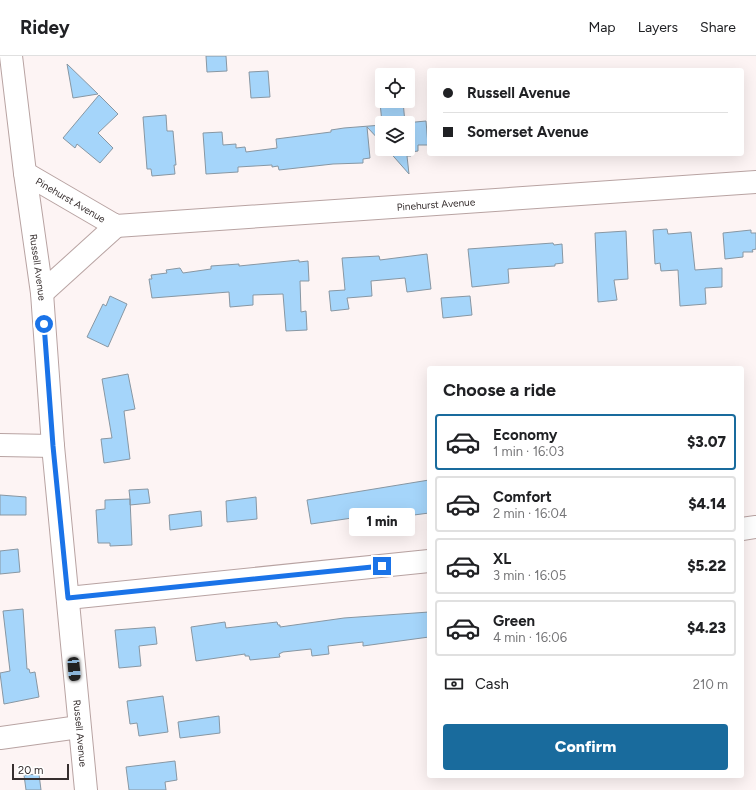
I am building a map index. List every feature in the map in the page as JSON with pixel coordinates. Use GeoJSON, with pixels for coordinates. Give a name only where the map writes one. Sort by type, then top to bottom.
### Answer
{"type":"FeatureCollection","features":[{"type":"Feature","properties":{"kind":"street","name":"Russell Avenue"},"geometry":{"type":"LineString","coordinates":[[11,56],[25,173],[42,293],[53,446],[86,790]]}},
{"type":"Feature","properties":{"kind":"street","name":"Pinehurst Avenue"},"geometry":{"type":"LineString","coordinates":[[25,173],[116,226],[756,182]]}},
{"type":"Feature","properties":{"kind":"street","name":"Pinehurst Avenue"},"geometry":{"type":"LineString","coordinates":[[42,293],[116,226]]}},
{"type":"Feature","properties":{"kind":"street"},"geometry":{"type":"LineString","coordinates":[[0,445],[53,446]]}},
{"type":"Feature","properties":{"kind":"street"},"geometry":{"type":"LineString","coordinates":[[744,529],[756,528]]}},
{"type":"Feature","properties":{"kind":"street"},"geometry":{"type":"LineString","coordinates":[[68,598],[427,561]]}},
{"type":"Feature","properties":{"kind":"street"},"geometry":{"type":"LineString","coordinates":[[0,738],[79,727]]}},
{"type":"Feature","properties":{"kind":"building"},"geometry":{"type":"Polygon","coordinates":[[[206,56],[226,56],[227,71],[207,72],[206,56]]]}},
{"type":"Feature","properties":{"kind":"building"},"geometry":{"type":"Polygon","coordinates":[[[67,64],[98,94],[73,98],[67,64]]]}},
{"type":"Feature","properties":{"kind":"building"},"geometry":{"type":"Polygon","coordinates":[[[268,71],[270,97],[251,98],[249,72],[268,71]]]}},
{"type":"Feature","properties":{"kind":"building"},"geometry":{"type":"Polygon","coordinates":[[[99,95],[118,114],[98,133],[113,148],[100,163],[77,144],[75,148],[63,138],[99,95]]]}},
{"type":"Feature","properties":{"kind":"building"},"geometry":{"type":"Polygon","coordinates":[[[381,108],[404,108],[404,116],[381,116],[381,108]]]}},
{"type":"Feature","properties":{"kind":"building"},"geometry":{"type":"Polygon","coordinates":[[[166,115],[167,131],[173,131],[176,165],[174,165],[175,174],[152,176],[151,169],[147,169],[143,117],[166,115]]]}},
{"type":"Feature","properties":{"kind":"building"},"geometry":{"type":"Polygon","coordinates":[[[426,121],[427,145],[418,145],[418,151],[415,151],[415,122],[426,121]]]}},
{"type":"Feature","properties":{"kind":"building"},"geometry":{"type":"Polygon","coordinates":[[[375,126],[375,136],[367,127],[370,158],[363,159],[363,163],[333,164],[279,170],[278,166],[272,167],[272,165],[238,167],[238,172],[206,174],[203,133],[222,132],[223,145],[236,144],[236,148],[245,147],[246,152],[277,148],[276,139],[331,132],[331,130],[375,126]]]}},
{"type":"Feature","properties":{"kind":"building"},"geometry":{"type":"Polygon","coordinates":[[[393,156],[407,156],[409,174],[393,156]]]}},
{"type":"Feature","properties":{"kind":"building"},"geometry":{"type":"Polygon","coordinates":[[[667,229],[668,234],[691,232],[695,270],[722,268],[722,287],[705,288],[706,304],[680,306],[678,270],[661,271],[660,263],[655,264],[653,230],[667,229]]]}},
{"type":"Feature","properties":{"kind":"building"},"geometry":{"type":"Polygon","coordinates":[[[751,230],[751,233],[756,233],[756,249],[752,250],[753,252],[743,252],[743,257],[725,259],[723,233],[751,230]]]}},
{"type":"Feature","properties":{"kind":"building"},"geometry":{"type":"Polygon","coordinates":[[[626,231],[628,279],[614,280],[617,300],[598,302],[595,233],[626,231]]]}},
{"type":"Feature","properties":{"kind":"building"},"geometry":{"type":"Polygon","coordinates":[[[553,243],[554,245],[562,244],[563,263],[555,264],[555,266],[508,269],[509,283],[472,287],[468,249],[553,243]]]}},
{"type":"Feature","properties":{"kind":"building"},"geometry":{"type":"Polygon","coordinates":[[[427,254],[431,289],[407,292],[405,278],[371,281],[372,296],[347,298],[349,309],[331,311],[329,291],[345,290],[342,258],[379,256],[380,260],[427,254]]]}},
{"type":"Feature","properties":{"kind":"building"},"geometry":{"type":"Polygon","coordinates":[[[299,260],[299,262],[308,261],[309,281],[300,281],[301,312],[306,311],[307,330],[286,331],[283,294],[253,295],[253,305],[230,307],[229,292],[152,298],[149,279],[152,279],[151,275],[167,273],[166,270],[180,268],[183,273],[211,269],[211,266],[239,264],[239,266],[299,260]]]}},
{"type":"Feature","properties":{"kind":"building"},"geometry":{"type":"Polygon","coordinates":[[[110,296],[127,304],[108,347],[87,337],[103,304],[106,306],[110,296]]]}},
{"type":"Feature","properties":{"kind":"building"},"geometry":{"type":"Polygon","coordinates":[[[470,296],[472,315],[443,318],[441,298],[470,296]]]}},
{"type":"Feature","properties":{"kind":"building"},"geometry":{"type":"Polygon","coordinates":[[[128,374],[135,409],[124,411],[130,459],[104,463],[101,439],[112,438],[102,379],[128,374]]]}},
{"type":"Feature","properties":{"kind":"building"},"geometry":{"type":"Polygon","coordinates":[[[427,480],[427,513],[414,515],[414,513],[366,519],[366,516],[311,524],[307,500],[427,480]]]}},
{"type":"Feature","properties":{"kind":"building"},"geometry":{"type":"Polygon","coordinates":[[[148,489],[150,503],[130,505],[132,545],[110,546],[110,543],[98,543],[96,510],[105,509],[105,500],[130,499],[129,490],[148,489]]]}},
{"type":"Feature","properties":{"kind":"building"},"geometry":{"type":"Polygon","coordinates":[[[0,495],[26,497],[26,515],[0,515],[0,495]]]}},
{"type":"Feature","properties":{"kind":"building"},"geometry":{"type":"Polygon","coordinates":[[[256,497],[257,519],[227,522],[226,501],[256,497]]]}},
{"type":"Feature","properties":{"kind":"building"},"geometry":{"type":"Polygon","coordinates":[[[201,511],[202,526],[170,530],[169,515],[201,511]]]}},
{"type":"Feature","properties":{"kind":"building"},"geometry":{"type":"Polygon","coordinates":[[[18,549],[20,572],[0,574],[0,551],[18,549]]]}},
{"type":"Feature","properties":{"kind":"building"},"geometry":{"type":"Polygon","coordinates":[[[23,609],[27,669],[29,669],[30,673],[35,672],[39,697],[4,704],[0,673],[10,671],[3,611],[23,609]]]}},
{"type":"Feature","properties":{"kind":"building"},"geometry":{"type":"Polygon","coordinates":[[[427,612],[427,637],[363,646],[363,642],[328,646],[329,654],[312,656],[311,649],[283,652],[279,654],[280,657],[250,660],[249,656],[245,656],[245,654],[196,661],[191,627],[225,622],[226,628],[277,622],[280,627],[344,618],[427,612]]]}},
{"type":"Feature","properties":{"kind":"building"},"geometry":{"type":"Polygon","coordinates":[[[155,627],[157,644],[139,646],[141,666],[119,668],[115,630],[155,627]]]}},
{"type":"Feature","properties":{"kind":"building"},"geometry":{"type":"Polygon","coordinates":[[[163,696],[168,732],[139,736],[137,723],[130,724],[127,701],[163,696]]]}},
{"type":"Feature","properties":{"kind":"building"},"geometry":{"type":"Polygon","coordinates":[[[219,716],[220,733],[180,738],[178,722],[219,716]]]}},
{"type":"Feature","properties":{"kind":"building"},"geometry":{"type":"Polygon","coordinates":[[[175,761],[177,780],[165,782],[166,790],[129,790],[126,767],[175,761]]]}},
{"type":"Feature","properties":{"kind":"building"},"geometry":{"type":"Polygon","coordinates":[[[39,774],[41,790],[26,790],[24,775],[39,774]]]}},
{"type":"Feature","properties":{"kind":"route"},"geometry":{"type":"LineString","coordinates":[[44,324],[53,446],[68,598],[382,566]]}}]}
